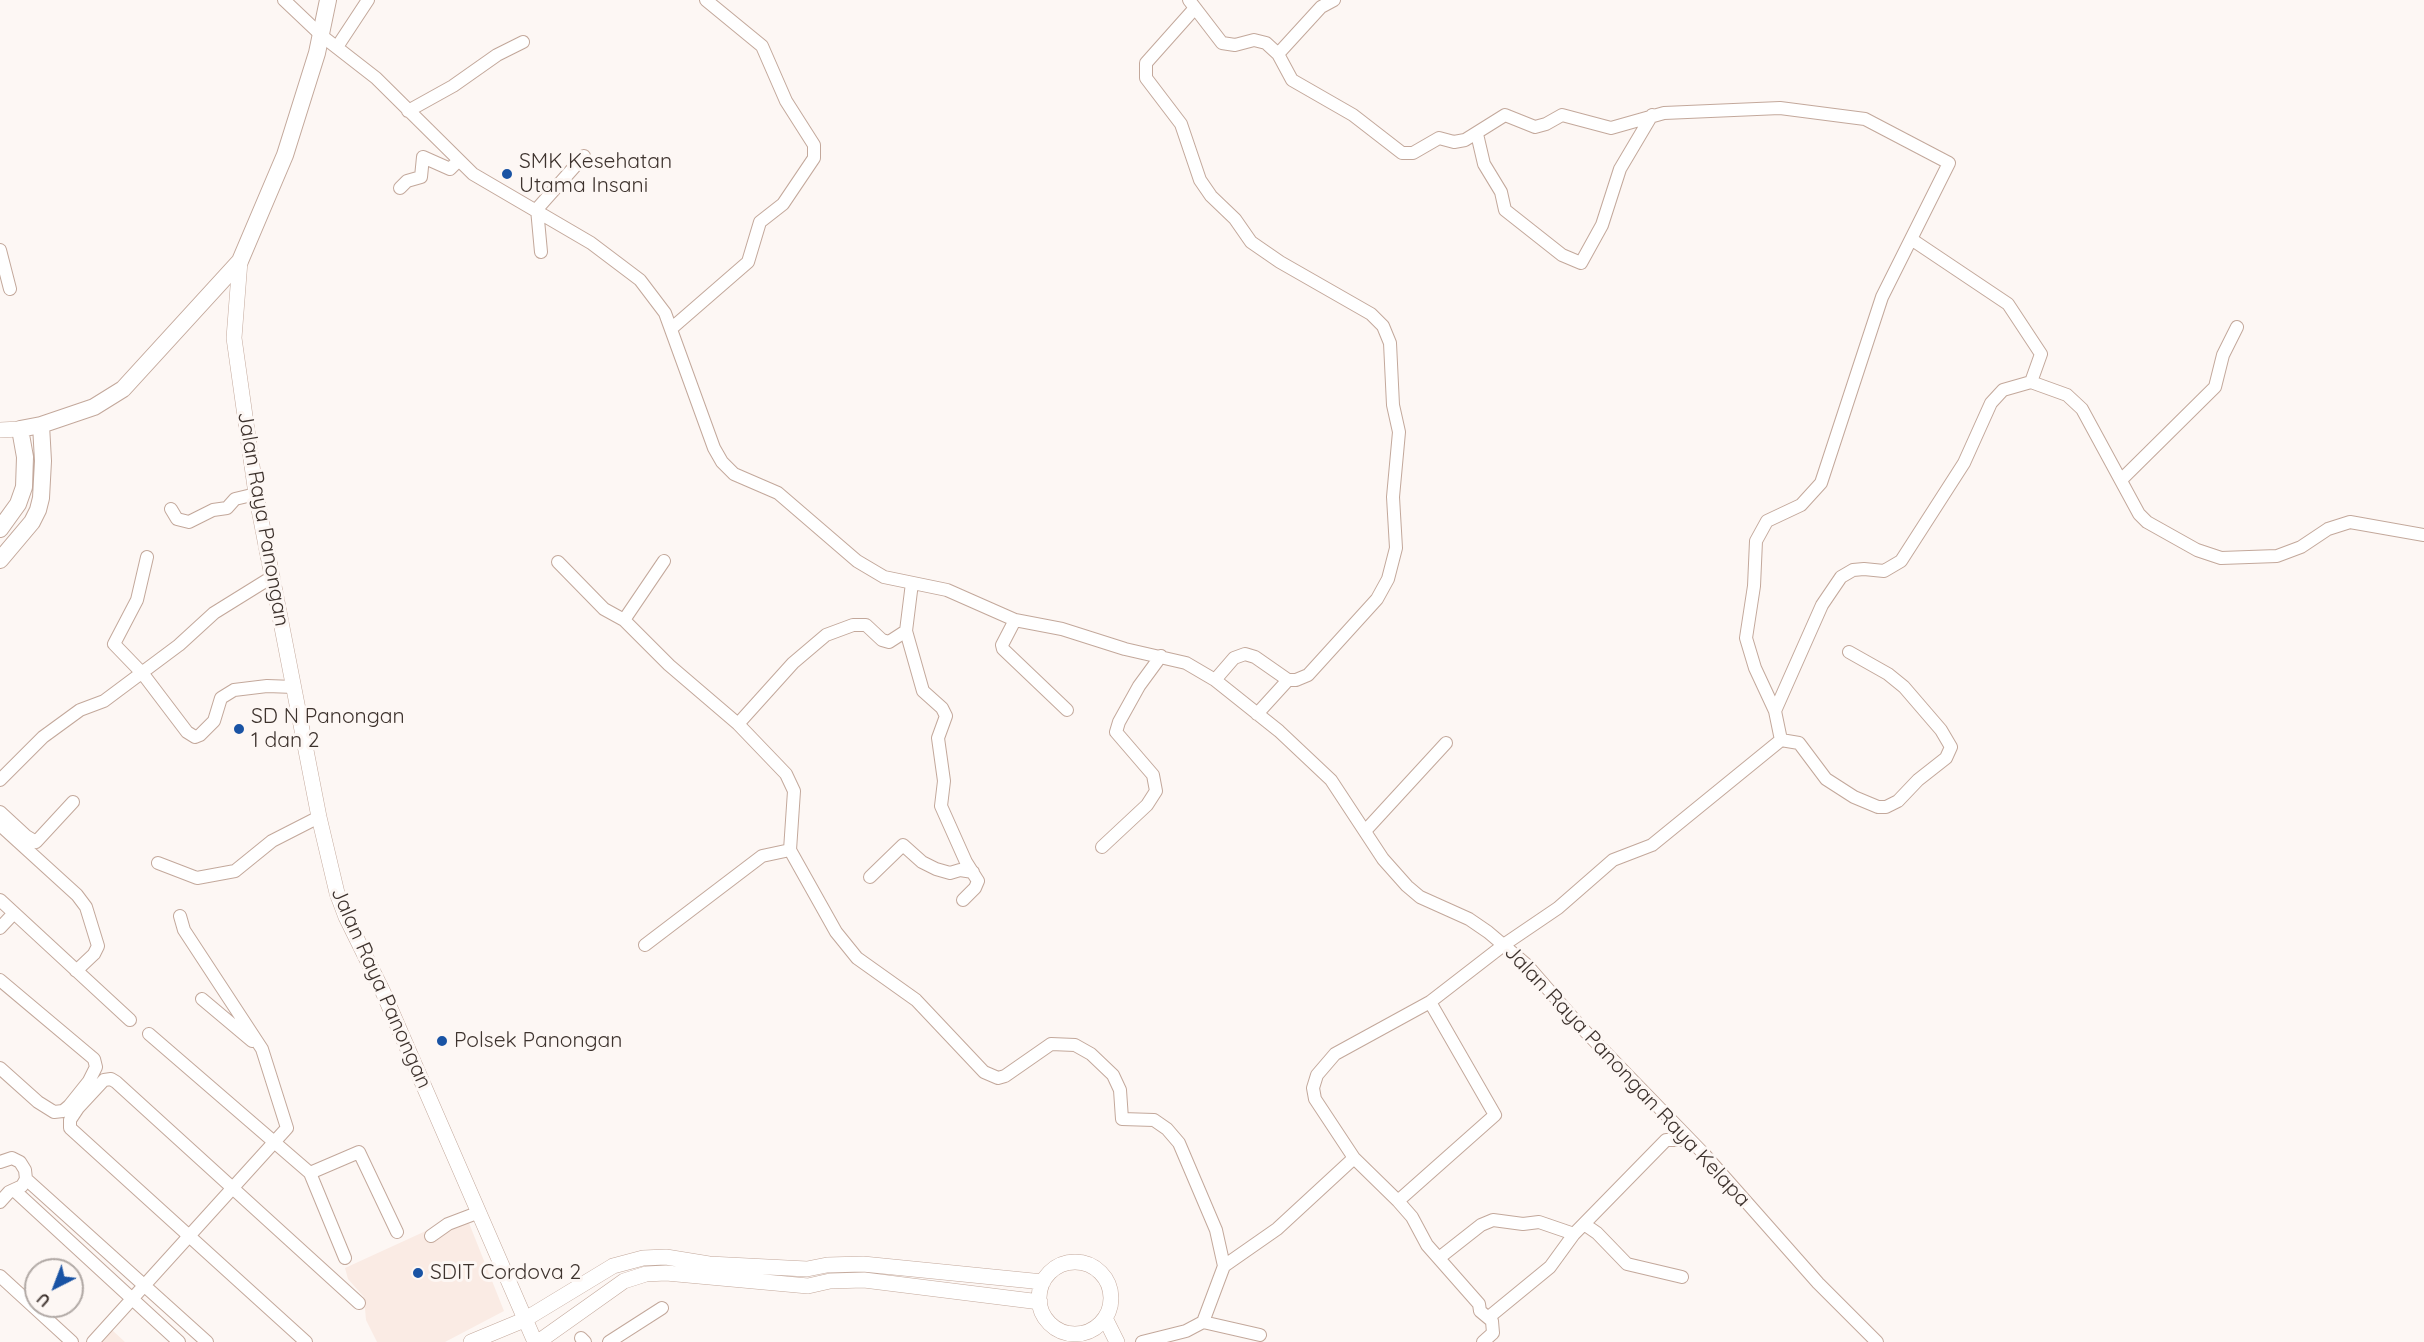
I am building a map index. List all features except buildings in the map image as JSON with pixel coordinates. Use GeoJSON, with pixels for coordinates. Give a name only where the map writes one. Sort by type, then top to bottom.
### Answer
{"type":"FeatureCollection","features":[{"type":"Feature","properties":{"kind":"main road","name":"Jalan Raya Panongan"},"geometry":{"type":"LineString","coordinates":[[20,429],[42,425],[94,407],[123,389],[240,261],[285,155],[322,36],[328,0]]}},
{"type":"Feature","properties":{"kind":"main road"},"geometry":{"type":"LineString","coordinates":[[0,560],[32,522],[38,510],[43,461],[42,425]]}},
{"type":"Feature","properties":{"kind":"main road"},"geometry":{"type":"LineString","coordinates":[[0,529],[18,504],[24,487],[25,457],[20,429]]}},
{"type":"Feature","properties":{"kind":"street","name":"Jalan Raya Panongan Raya Kelapa"},"geometry":{"type":"LineString","coordinates":[[284,0],[322,36],[376,78],[458,161],[494,188],[537,209],[591,243],[640,280],[655,297],[672,328],[692,393],[722,462],[734,474],[778,493],[870,570],[884,577],[947,590],[1015,620],[1062,629],[1125,649],[1186,663],[1215,680],[1257,714],[1331,780],[1383,859],[1407,886],[1427,900],[1469,919],[1505,944],[1689,1140],[1818,1284],[1877,1342]]}},
{"type":"Feature","properties":{"kind":"street"},"geometry":{"type":"LineString","coordinates":[[337,46],[368,0]]}},
{"type":"Feature","properties":{"kind":"street"},"geometry":{"type":"LineString","coordinates":[[672,328],[744,266],[752,252],[760,222],[783,204],[814,158],[814,145],[786,101],[762,46],[706,0]]}},
{"type":"Feature","properties":{"kind":"street"},"geometry":{"type":"LineString","coordinates":[[1278,54],[1322,7],[1334,0]]}},
{"type":"Feature","properties":{"kind":"street"},"geometry":{"type":"LineString","coordinates":[[1215,680],[1234,658],[1245,654],[1254,657],[1288,680],[1296,680],[1308,675],[1377,599],[1392,569],[1396,548],[1394,497],[1399,432],[1393,405],[1390,343],[1383,326],[1371,314],[1280,262],[1251,242],[1235,219],[1211,196],[1200,180],[1181,124],[1146,78],[1144,69],[1151,56],[1192,4],[1222,43],[1235,45],[1260,40],[1278,54],[1285,72],[1301,87],[1353,115],[1402,153],[1413,153],[1439,138],[1460,142],[1508,115],[1535,127],[1562,115],[1611,128],[1652,114],[1780,108],[1865,119],[1949,164],[1882,297],[1821,483],[1801,505],[1767,521],[1756,542],[1754,586],[1746,638],[1755,668],[1776,711],[1781,740]]}},
{"type":"Feature","properties":{"kind":"street"},"geometry":{"type":"LineString","coordinates":[[408,111],[453,86],[497,55],[523,42]]}},
{"type":"Feature","properties":{"kind":"street"},"geometry":{"type":"LineString","coordinates":[[1477,134],[1484,165],[1500,189],[1505,210],[1562,255],[1581,263],[1602,225],[1620,169],[1652,114]]}},
{"type":"Feature","properties":{"kind":"street"},"geometry":{"type":"LineString","coordinates":[[541,252],[537,209],[584,156]]}},
{"type":"Feature","properties":{"kind":"street"},"geometry":{"type":"LineString","coordinates":[[400,188],[406,182],[421,177],[423,157],[450,169],[458,161]]}},
{"type":"Feature","properties":{"kind":"street"},"geometry":{"type":"LineString","coordinates":[[1911,239],[2008,304],[2041,354],[2031,382]]}},
{"type":"Feature","properties":{"kind":"street"},"geometry":{"type":"LineString","coordinates":[[0,250],[10,289]]}},
{"type":"Feature","properties":{"kind":"street","name":"Jalan Raya Panongan"},"geometry":{"type":"LineString","coordinates":[[240,261],[234,338],[256,494],[319,817],[346,917],[383,992],[524,1320],[537,1342]]}},
{"type":"Feature","properties":{"kind":"street"},"geometry":{"type":"LineString","coordinates":[[219,284],[237,292]]}},
{"type":"Feature","properties":{"kind":"street"},"geometry":{"type":"LineString","coordinates":[[2122,478],[2216,387],[2223,355],[2237,327]]}},
{"type":"Feature","properties":{"kind":"street"},"geometry":{"type":"LineString","coordinates":[[1776,711],[1822,605],[1841,577],[1853,570],[1884,571],[1901,561],[1964,463],[1991,403],[2003,390],[2031,382],[2067,395],[2082,409],[2122,478],[2139,514],[2147,522],[2197,550],[2221,558],[2288,553],[2328,529],[2350,522],[2424,536]]}},
{"type":"Feature","properties":{"kind":"street","name":"Jalan Raya Panongan"},"geometry":{"type":"LineString","coordinates":[[0,430],[20,429]]}},
{"type":"Feature","properties":{"kind":"street"},"geometry":{"type":"LineString","coordinates":[[171,509],[177,519],[189,522],[213,510],[227,508],[236,499],[256,494]]}},
{"type":"Feature","properties":{"kind":"street"},"geometry":{"type":"LineString","coordinates":[[147,557],[138,600],[114,644],[143,674],[187,732],[195,737],[214,721],[221,698],[234,690],[267,686],[294,687]]}},
{"type":"Feature","properties":{"kind":"street"},"geometry":{"type":"LineString","coordinates":[[624,620],[664,561]]}},
{"type":"Feature","properties":{"kind":"street"},"geometry":{"type":"LineString","coordinates":[[558,562],[604,609],[624,620],[669,665],[738,724],[778,764],[792,784],[794,803],[790,823],[790,850],[846,946],[869,968],[916,1000],[984,1072],[998,1078],[1012,1073],[1043,1049],[1059,1043],[1084,1049],[1100,1061],[1117,1081],[1122,1119],[1154,1120],[1167,1129],[1179,1143],[1216,1230],[1224,1266],[1203,1322]]}},
{"type":"Feature","properties":{"kind":"street"},"geometry":{"type":"LineString","coordinates":[[0,780],[43,737],[80,710],[99,704],[143,674],[214,613],[272,577]]}},
{"type":"Feature","properties":{"kind":"street"},"geometry":{"type":"LineString","coordinates":[[912,583],[906,631],[923,691],[945,713],[946,723],[938,738],[944,781],[941,806],[978,884],[963,900]]}},
{"type":"Feature","properties":{"kind":"street"},"geometry":{"type":"LineString","coordinates":[[1015,620],[1002,645],[1003,649],[1066,710]]}},
{"type":"Feature","properties":{"kind":"street"},"geometry":{"type":"LineString","coordinates":[[738,724],[793,663],[826,635],[853,625],[866,625],[882,640],[889,642],[906,631]]}},
{"type":"Feature","properties":{"kind":"street"},"geometry":{"type":"LineString","coordinates":[[1483,1342],[1494,1330],[1489,1317],[1480,1311],[1479,1304],[1427,1245],[1415,1222],[1398,1201],[1354,1158],[1315,1099],[1313,1088],[1317,1075],[1335,1054],[1430,1002],[1505,944],[1558,908],[1613,860],[1652,845],[1781,740],[1799,743],[1830,783],[1878,807],[1886,807],[1898,801],[1918,780],[1946,758],[1951,747],[1948,739],[1904,687],[1849,652]]}},
{"type":"Feature","properties":{"kind":"street"},"geometry":{"type":"LineString","coordinates":[[1102,847],[1147,805],[1156,791],[1153,775],[1116,732],[1138,686],[1161,656]]}},
{"type":"Feature","properties":{"kind":"street"},"geometry":{"type":"LineString","coordinates":[[1257,714],[1288,680]]}},
{"type":"Feature","properties":{"kind":"street"},"geometry":{"type":"LineString","coordinates":[[1366,831],[1446,743]]}},
{"type":"Feature","properties":{"kind":"street"},"geometry":{"type":"LineString","coordinates":[[0,812],[36,842],[73,802]]}},
{"type":"Feature","properties":{"kind":"street"},"geometry":{"type":"LineString","coordinates":[[158,863],[197,878],[235,872],[279,837],[319,817]]}},
{"type":"Feature","properties":{"kind":"street"},"geometry":{"type":"LineString","coordinates":[[0,825],[86,907],[98,946],[94,954],[76,971]]}},
{"type":"Feature","properties":{"kind":"street"},"geometry":{"type":"LineString","coordinates":[[870,877],[903,845],[922,862],[936,869],[950,873],[960,870],[973,872]]}},
{"type":"Feature","properties":{"kind":"street"},"geometry":{"type":"LineString","coordinates":[[645,945],[762,856],[790,850]]}},
{"type":"Feature","properties":{"kind":"street"},"geometry":{"type":"LineString","coordinates":[[0,900],[130,1020]]}},
{"type":"Feature","properties":{"kind":"street"},"geometry":{"type":"LineString","coordinates":[[0,928],[14,913]]}},
{"type":"Feature","properties":{"kind":"street"},"geometry":{"type":"LineString","coordinates":[[93,1342],[276,1143],[288,1126],[262,1049],[184,930],[180,916]]}},
{"type":"Feature","properties":{"kind":"street"},"geometry":{"type":"LineString","coordinates":[[0,980],[94,1059],[96,1067],[89,1081],[69,1106],[63,1111],[54,1112],[38,1102],[0,1068]]}},
{"type":"Feature","properties":{"kind":"street"},"geometry":{"type":"LineString","coordinates":[[202,999],[262,1049]]}},
{"type":"Feature","properties":{"kind":"street"},"geometry":{"type":"LineString","coordinates":[[1398,1201],[1495,1115],[1430,1002]]}},
{"type":"Feature","properties":{"kind":"street"},"geometry":{"type":"LineString","coordinates":[[149,1034],[310,1173],[345,1258]]}},
{"type":"Feature","properties":{"kind":"street"},"geometry":{"type":"LineString","coordinates":[[306,1342],[191,1235],[70,1128],[70,1120],[78,1108],[104,1080],[111,1079],[358,1302]]}},
{"type":"Feature","properties":{"kind":"street"},"geometry":{"type":"LineString","coordinates":[[1489,1317],[1550,1267],[1574,1234],[1666,1140],[1689,1140]]}},
{"type":"Feature","properties":{"kind":"street"},"geometry":{"type":"LineString","coordinates":[[310,1173],[359,1152],[397,1232]]}},
{"type":"Feature","properties":{"kind":"street"},"geometry":{"type":"LineString","coordinates":[[1,1159],[12,1158],[20,1162],[25,1170],[26,1179],[207,1342]]}},
{"type":"Feature","properties":{"kind":"street"},"geometry":{"type":"LineString","coordinates":[[1224,1266],[1277,1229],[1354,1158]]}},
{"type":"Feature","properties":{"kind":"street"},"geometry":{"type":"LineString","coordinates":[[0,1202],[8,1191],[26,1179]]}},
{"type":"Feature","properties":{"kind":"street"},"geometry":{"type":"LineString","coordinates":[[8,1191],[179,1342]]}},
{"type":"Feature","properties":{"kind":"street"},"geometry":{"type":"LineString","coordinates":[[431,1236],[448,1224],[477,1212]]}},
{"type":"Feature","properties":{"kind":"street"},"geometry":{"type":"LineString","coordinates":[[1439,1258],[1481,1225],[1493,1220],[1523,1224],[1539,1222],[1574,1234]]}},
{"type":"Feature","properties":{"kind":"street"},"geometry":{"type":"LineString","coordinates":[[1584,1224],[1597,1233],[1628,1264],[1682,1277]]}},
{"type":"Feature","properties":{"kind":"street"},"geometry":{"type":"LineString","coordinates":[[471,1342],[524,1320],[613,1266],[643,1258],[666,1257],[710,1264],[807,1269],[827,1265],[863,1264],[1042,1282]]}},
{"type":"Feature","properties":{"kind":"street"},"geometry":{"type":"LineString","coordinates":[[1074,1262],[1094,1267],[1101,1273],[1110,1290],[1111,1299],[1105,1318],[1087,1337],[1067,1333],[1053,1326],[1042,1311],[1040,1302],[1042,1282],[1055,1267],[1074,1262]]}},
{"type":"Feature","properties":{"kind":"street"},"geometry":{"type":"LineString","coordinates":[[863,1264],[864,1280]]}},
{"type":"Feature","properties":{"kind":"street"},"geometry":{"type":"LineString","coordinates":[[537,1342],[617,1286],[646,1274],[808,1286],[830,1281],[864,1280],[1040,1302]]}},
{"type":"Feature","properties":{"kind":"street"},"geometry":{"type":"LineString","coordinates":[[0,1276],[72,1342]]}},
{"type":"Feature","properties":{"kind":"street"},"geometry":{"type":"LineString","coordinates":[[609,1342],[662,1308]]}},
{"type":"Feature","properties":{"kind":"street"},"geometry":{"type":"LineString","coordinates":[[1105,1318],[1117,1342]]}},
{"type":"Feature","properties":{"kind":"street"},"geometry":{"type":"LineString","coordinates":[[1142,1342],[1186,1331],[1203,1322],[1260,1335]]}},
{"type":"Feature","properties":{"kind":"shaded area","name":"SDIT Cordova 2"},"geometry":{"type":"Polygon","coordinates":[[[465,1213],[504,1311],[445,1342],[377,1342],[366,1320],[364,1297],[348,1279],[345,1268],[465,1213]]]}},
{"type":"Feature","properties":{"kind":"shaded area"},"geometry":{"type":"Polygon","coordinates":[[[111,1329],[125,1342],[99,1342],[111,1329]]]}},
{"type":"Feature","properties":{"kind":"place","name":"SMK Kesehatan Utama Insani"},"geometry":{"type":"Point","coordinates":[507,174]}},
{"type":"Feature","properties":{"kind":"place","name":"SD N Panongan 1 dan 2"},"geometry":{"type":"Point","coordinates":[239,729]}},
{"type":"Feature","properties":{"kind":"place","name":"Polsek Panongan"},"geometry":{"type":"Point","coordinates":[442,1041]}},
{"type":"Feature","properties":{"kind":"place","name":"SDIT Cordova 2"},"geometry":{"type":"Point","coordinates":[418,1273]}}]}
